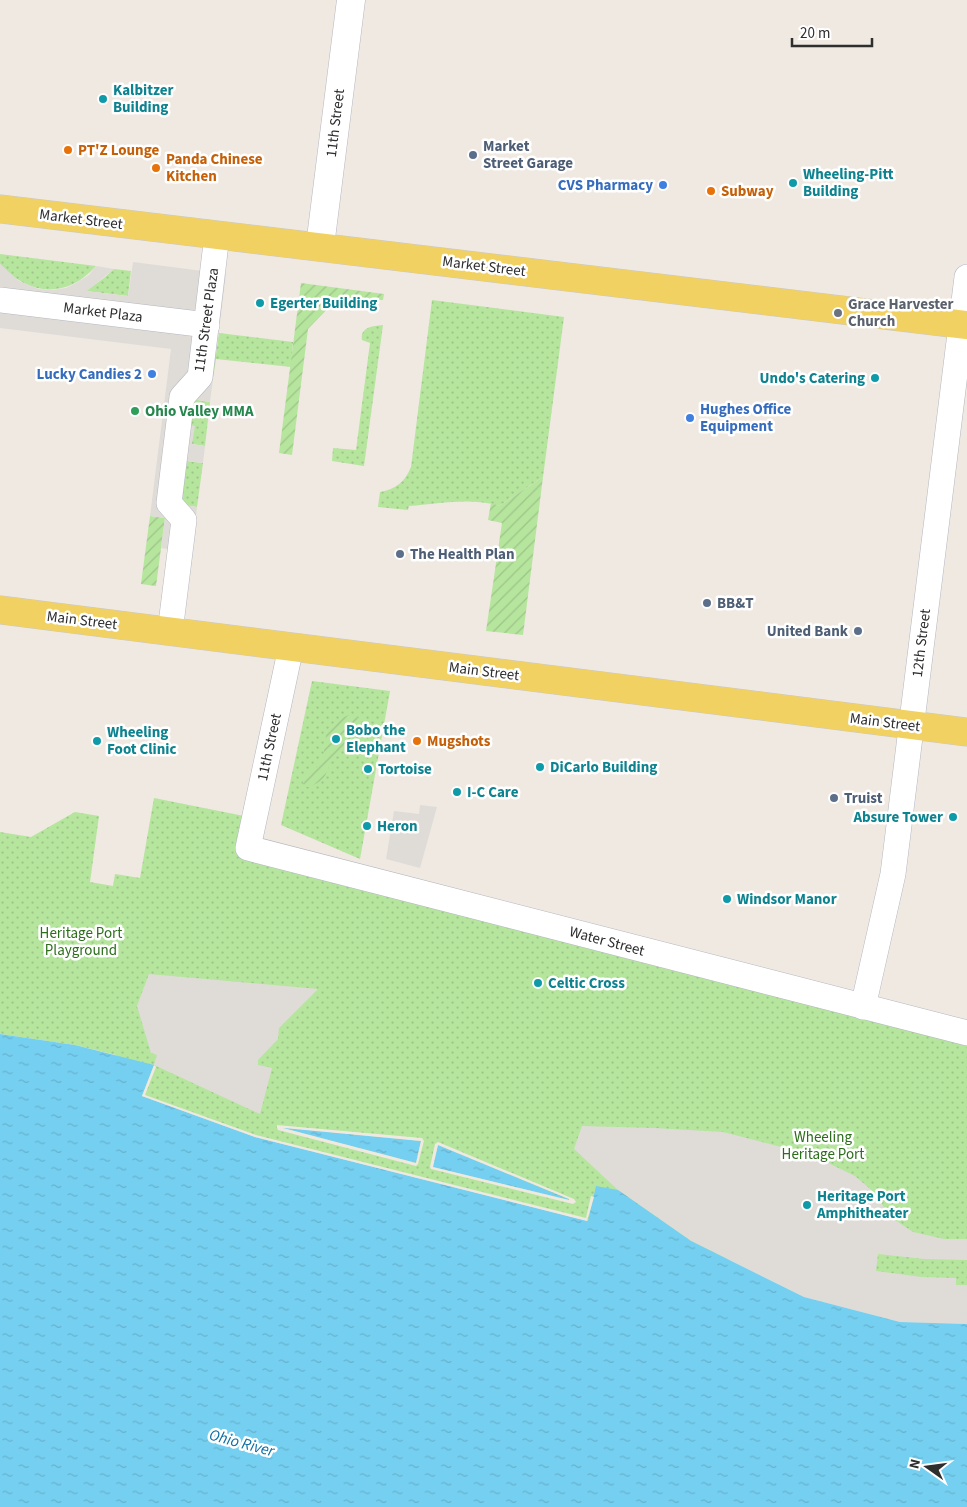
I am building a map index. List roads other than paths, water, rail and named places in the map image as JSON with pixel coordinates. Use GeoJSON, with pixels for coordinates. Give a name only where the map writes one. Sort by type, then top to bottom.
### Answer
{"type":"FeatureCollection","features":[{"type":"Feature","properties":{"kind":"main road","name":"Market Street"},"geometry":{"type":"LineString","coordinates":[[0,209],[964,324]]}},
{"type":"Feature","properties":{"kind":"main road","name":"Main Street"},"geometry":{"type":"LineString","coordinates":[[0,610],[967,732]]}},
{"type":"Feature","properties":{"kind":"street","name":"11th Street"},"geometry":{"type":"LineString","coordinates":[[320,246],[351,0]]}},
{"type":"Feature","properties":{"kind":"street","name":"11th Street Plaza"},"geometry":{"type":"LineString","coordinates":[[170,632],[184,520],[168,503],[182,396],[200,376],[218,235]]}},
{"type":"Feature","properties":{"kind":"street","name":"12th Street"},"geometry":{"type":"LineString","coordinates":[[863,1007],[893,874],[964,324],[967,277]]}},
{"type":"Feature","properties":{"kind":"street","name":"Market Plaza"},"geometry":{"type":"LineString","coordinates":[[0,300],[206,325]]}},
{"type":"Feature","properties":{"kind":"street","name":"11th Street"},"geometry":{"type":"LineString","coordinates":[[248,848],[291,647]]}},
{"type":"Feature","properties":{"kind":"street","name":"Water Street"},"geometry":{"type":"LineString","coordinates":[[248,848],[967,1033]]}},
{"type":"Feature","properties":{"kind":"water","name":"Ohio River"},"geometry":{"type":"Polygon","coordinates":[[[0,1034],[75,1045],[154,1065],[142,1096],[255,1137],[588,1221],[596,1186],[618,1190],[691,1241],[804,1297],[900,1322],[967,1324],[967,1507],[0,1507],[0,1034]]]}},
{"type":"Feature","properties":{"kind":"water"},"geometry":{"type":"Polygon","coordinates":[[[279,1127],[421,1141],[416,1163],[279,1127]]]}},
{"type":"Feature","properties":{"kind":"water"},"geometry":{"type":"Polygon","coordinates":[[[438,1145],[573,1201],[432,1167],[438,1145]]]}},
{"type":"Feature","properties":{"kind":"place","name":"Kalbitzer Building"},"geometry":{"type":"Point","coordinates":[103,99]}},
{"type":"Feature","properties":{"kind":"place","name":"PT'Z Lounge"},"geometry":{"type":"Point","coordinates":[68,150]}},
{"type":"Feature","properties":{"kind":"place","name":"Market Street Garage"},"geometry":{"type":"Point","coordinates":[473,155]}},
{"type":"Feature","properties":{"kind":"place","name":"Panda Chinese Kitchen"},"geometry":{"type":"Point","coordinates":[156,168]}},
{"type":"Feature","properties":{"kind":"place","name":"Wheeling-Pitt Building"},"geometry":{"type":"Point","coordinates":[793,183]}},
{"type":"Feature","properties":{"kind":"place","name":"CVS Pharmacy"},"geometry":{"type":"Point","coordinates":[663,185]}},
{"type":"Feature","properties":{"kind":"place","name":"Subway"},"geometry":{"type":"Point","coordinates":[711,191]}},
{"type":"Feature","properties":{"kind":"place","name":"Egerter Building"},"geometry":{"type":"Point","coordinates":[260,303]}},
{"type":"Feature","properties":{"kind":"place","name":"Grace Harvester Church"},"geometry":{"type":"Point","coordinates":[838,313]}},
{"type":"Feature","properties":{"kind":"place","name":"Lucky Candies 2"},"geometry":{"type":"Point","coordinates":[152,374]}},
{"type":"Feature","properties":{"kind":"place","name":"Undo's Catering"},"geometry":{"type":"Point","coordinates":[875,378]}},
{"type":"Feature","properties":{"kind":"place","name":"Ohio Valley MMA"},"geometry":{"type":"Point","coordinates":[135,411]}},
{"type":"Feature","properties":{"kind":"place","name":"Hughes Office Equipment"},"geometry":{"type":"Point","coordinates":[690,418]}},
{"type":"Feature","properties":{"kind":"place","name":"The Health Plan"},"geometry":{"type":"Point","coordinates":[400,554]}},
{"type":"Feature","properties":{"kind":"place","name":"BB&T"},"geometry":{"type":"Point","coordinates":[707,603]}},
{"type":"Feature","properties":{"kind":"place","name":"United Bank"},"geometry":{"type":"Point","coordinates":[858,631]}},
{"type":"Feature","properties":{"kind":"place","name":"Bobo the Elephant"},"geometry":{"type":"Point","coordinates":[336,739]}},
{"type":"Feature","properties":{"kind":"place","name":"Wheeling Foot Clinic"},"geometry":{"type":"Point","coordinates":[97,741]}},
{"type":"Feature","properties":{"kind":"place","name":"Mugshots"},"geometry":{"type":"Point","coordinates":[417,741]}},
{"type":"Feature","properties":{"kind":"place","name":"DiCarlo Building"},"geometry":{"type":"Point","coordinates":[540,767]}},
{"type":"Feature","properties":{"kind":"place","name":"Tortoise"},"geometry":{"type":"Point","coordinates":[368,769]}},
{"type":"Feature","properties":{"kind":"place","name":"I-C Care"},"geometry":{"type":"Point","coordinates":[457,792]}},
{"type":"Feature","properties":{"kind":"place","name":"Truist"},"geometry":{"type":"Point","coordinates":[834,798]}},
{"type":"Feature","properties":{"kind":"place","name":"Absure Tower"},"geometry":{"type":"Point","coordinates":[953,817]}},
{"type":"Feature","properties":{"kind":"place","name":"Heron"},"geometry":{"type":"Point","coordinates":[367,826]}},
{"type":"Feature","properties":{"kind":"place","name":"Windsor Manor"},"geometry":{"type":"Point","coordinates":[727,899]}},
{"type":"Feature","properties":{"kind":"place","name":"Celtic Cross"},"geometry":{"type":"Point","coordinates":[538,983]}},
{"type":"Feature","properties":{"kind":"place","name":"Heritage Port Amphitheater"},"geometry":{"type":"Point","coordinates":[807,1205]}},
{"type":"Feature","properties":{"kind":"park label","name":"Heritage Port Playground"},"geometry":{"type":"Point","coordinates":[81,942]}},
{"type":"Feature","properties":{"kind":"park label","name":"Wheeling Heritage Port"},"geometry":{"type":"Point","coordinates":[823,1146]}}]}
